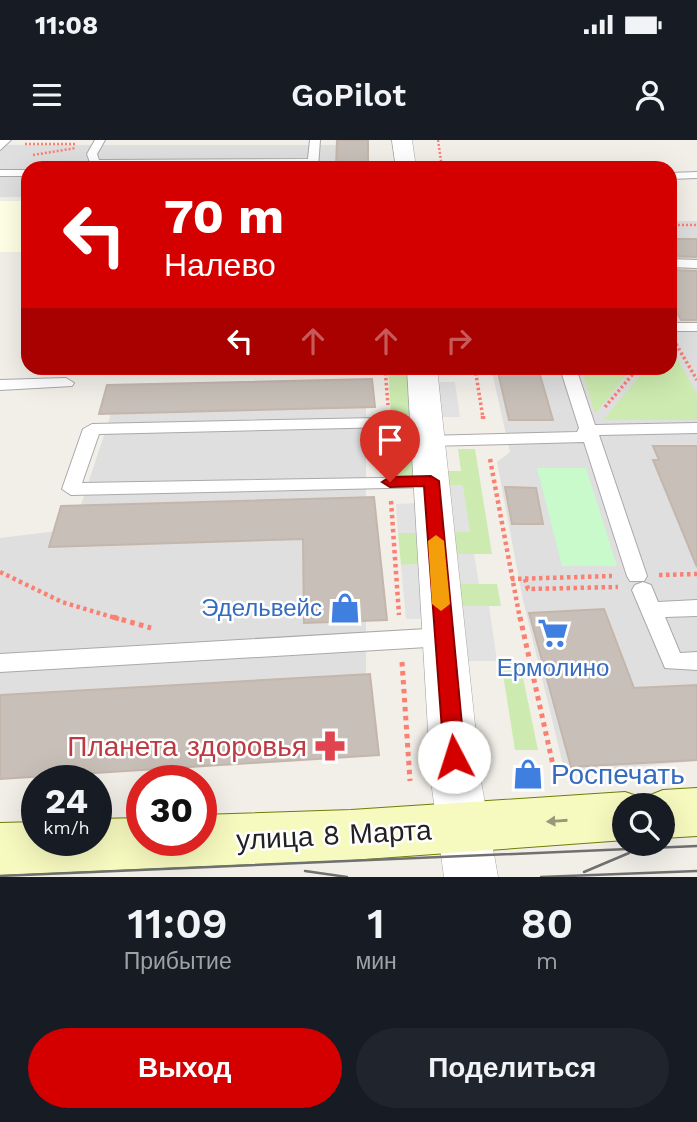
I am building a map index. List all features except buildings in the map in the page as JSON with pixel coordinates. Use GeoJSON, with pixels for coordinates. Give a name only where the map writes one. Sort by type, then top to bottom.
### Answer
{"type":"FeatureCollection","features":[{"type":"Feature","properties":{"kind":"main road"},"geometry":{"type":"LineString","coordinates":[[675,813],[697,812]]}},
{"type":"Feature","properties":{"kind":"main road","name":"улица 8 Марта"},"geometry":{"type":"LineString","coordinates":[[0,849],[467,853],[612,819]]}},
{"type":"Feature","properties":{"kind":"street"},"geometry":{"type":"LineString","coordinates":[[402,140],[405,161]]}},
{"type":"Feature","properties":{"kind":"street"},"geometry":{"type":"LineString","coordinates":[[422,375],[444,637],[467,853]]}},
{"type":"Feature","properties":{"kind":"lane"},"geometry":{"type":"LineString","coordinates":[[0,147],[5,140]]}},
{"type":"Feature","properties":{"kind":"lane"},"geometry":{"type":"LineString","coordinates":[[314,161],[315,140]]}},
{"type":"Feature","properties":{"kind":"lane"},"geometry":{"type":"LineString","coordinates":[[95,161],[92,154],[99,142]]}},
{"type":"Feature","properties":{"kind":"lane"},"geometry":{"type":"LineString","coordinates":[[0,173],[21,173]]}},
{"type":"Feature","properties":{"kind":"lane"},"geometry":{"type":"LineString","coordinates":[[677,176],[697,175]]}},
{"type":"Feature","properties":{"kind":"lane"},"geometry":{"type":"LineString","coordinates":[[677,264],[697,264]]}},
{"type":"Feature","properties":{"kind":"lane"},"geometry":{"type":"LineString","coordinates":[[677,327],[697,327]]}},
{"type":"Feature","properties":{"kind":"lane"},"geometry":{"type":"LineString","coordinates":[[570,375],[644,592],[673,662],[697,661]]}},
{"type":"Feature","properties":{"kind":"lane"},"geometry":{"type":"LineString","coordinates":[[0,385],[66,383]]}},
{"type":"Feature","properties":{"kind":"lane"},"geometry":{"type":"LineString","coordinates":[[587,430],[697,428]]}},
{"type":"Feature","properties":{"kind":"lane"},"geometry":{"type":"LineString","coordinates":[[431,481],[71,489],[92,429],[426,431],[487,441],[582,437],[587,430]]}},
{"type":"Feature","properties":{"kind":"lane"},"geometry":{"type":"LineString","coordinates":[[644,592],[697,608]]}},
{"type":"Feature","properties":{"kind":"lane"},"geometry":{"type":"LineString","coordinates":[[0,663],[444,637]]}},
{"type":"Feature","properties":{"kind":"path"},"geometry":{"type":"LineString","coordinates":[[438,140],[441,161]]}},
{"type":"Feature","properties":{"kind":"path"},"geometry":{"type":"LineString","coordinates":[[24,157],[99,142]]}},
{"type":"Feature","properties":{"kind":"path"},"geometry":{"type":"LineString","coordinates":[[677,225],[697,225]]}},
{"type":"Feature","properties":{"kind":"path"},"geometry":{"type":"LineString","coordinates":[[677,346],[697,380]]}},
{"type":"Feature","properties":{"kind":"path"},"geometry":{"type":"LineString","coordinates":[[476,375],[511,579],[558,787]]}},
{"type":"Feature","properties":{"kind":"path"},"geometry":{"type":"LineString","coordinates":[[587,430],[632,375]]}},
{"type":"Feature","properties":{"kind":"path"},"geometry":{"type":"LineString","coordinates":[[390,482],[410,781]]}},
{"type":"Feature","properties":{"kind":"path"},"geometry":{"type":"LineString","coordinates":[[0,572],[62,602],[165,632]]}},
{"type":"Feature","properties":{"kind":"path"},"geometry":{"type":"LineString","coordinates":[[511,579],[644,592],[697,574]]}},
{"type":"Feature","properties":{"kind":"path"},"geometry":{"type":"LineString","coordinates":[[525,579],[528,589],[635,586],[644,592]]}},
{"type":"Feature","properties":{"kind":"shaded area"},"geometry":{"type":"Polygon","coordinates":[[[0,145],[354,145],[355,161],[21,161],[21,197],[0,197],[0,145]]]}},
{"type":"Feature","properties":{"kind":"shaded area"},"geometry":{"type":"Polygon","coordinates":[[[0,201],[21,201],[21,252],[0,252],[0,201]]]}},
{"type":"Feature","properties":{"kind":"shaded area"},"geometry":{"type":"Polygon","coordinates":[[[677,221],[697,221],[697,761],[565,773],[523,600],[497,462],[510,452],[493,375],[677,375],[677,221]]]}},
{"type":"Feature","properties":{"kind":"shaded area"},"geometry":{"type":"Polygon","coordinates":[[[437,382],[455,382],[460,417],[442,417],[437,382]]]}},
{"type":"Feature","properties":{"kind":"shaded area"},"geometry":{"type":"Polygon","coordinates":[[[366,392],[366,742],[0,754],[0,538],[73,529],[116,399],[366,392]]]}},
{"type":"Feature","properties":{"kind":"shaded area"},"geometry":{"type":"Polygon","coordinates":[[[443,485],[463,485],[470,532],[449,532],[443,485]]]}},
{"type":"Feature","properties":{"kind":"shaded area"},"geometry":{"type":"Polygon","coordinates":[[[418,503],[422,533],[398,533],[396,504],[418,503]]]}},
{"type":"Feature","properties":{"kind":"shaded area"},"geometry":{"type":"Polygon","coordinates":[[[451,554],[474,554],[479,584],[455,584],[451,554]]]}},
{"type":"Feature","properties":{"kind":"shaded area"},"geometry":{"type":"Polygon","coordinates":[[[425,564],[431,619],[406,619],[401,565],[425,564]]]}},
{"type":"Feature","properties":{"kind":"shaded area"},"geometry":{"type":"Polygon","coordinates":[[[457,606],[489,606],[497,661],[464,661],[457,606]]]}},
{"type":"Feature","properties":{"kind":"green space"},"geometry":{"type":"Polygon","coordinates":[[[677,358],[697,394],[697,420],[603,420],[640,375],[677,375],[677,358]]]}},
{"type":"Feature","properties":{"kind":"green space"},"geometry":{"type":"Polygon","coordinates":[[[388,375],[408,375],[411,415],[391,416],[388,375]]]}},
{"type":"Feature","properties":{"kind":"green space"},"geometry":{"type":"Polygon","coordinates":[[[583,375],[626,375],[595,414],[583,375]]]}},
{"type":"Feature","properties":{"kind":"green space"},"geometry":{"type":"Polygon","coordinates":[[[391,427],[411,427],[415,478],[394,478],[392,444],[401,443],[400,434],[391,433],[391,427]]]}},
{"type":"Feature","properties":{"kind":"green space"},"geometry":{"type":"Polygon","coordinates":[[[458,449],[475,449],[492,554],[451,554],[449,532],[470,532],[443,485],[441,471],[461,471],[458,449]]]}},
{"type":"Feature","properties":{"kind":"green space"},"geometry":{"type":"Polygon","coordinates":[[[537,468],[586,468],[617,566],[562,566],[537,468]]]}},
{"type":"Feature","properties":{"kind":"green space"},"geometry":{"type":"Polygon","coordinates":[[[398,533],[422,533],[425,564],[401,565],[398,533]]]}},
{"type":"Feature","properties":{"kind":"green space"},"geometry":{"type":"Polygon","coordinates":[[[455,584],[497,584],[501,606],[457,606],[455,584]]]}},
{"type":"Feature","properties":{"kind":"green space"},"geometry":{"type":"Polygon","coordinates":[[[505,663],[520,663],[538,750],[515,750],[502,668],[505,663]]]}},
{"type":"Feature","properties":{"kind":"tram line"},"geometry":{"type":"LineString","coordinates":[[0,876],[697,846]]}},
{"type":"Feature","properties":{"kind":"tram line"},"geometry":{"type":"LineString","coordinates":[[584,872],[622,856]]}},
{"type":"Feature","properties":{"kind":"tram line"},"geometry":{"type":"LineString","coordinates":[[305,871],[347,877]]}},
{"type":"Feature","properties":{"kind":"tram line"},"geometry":{"type":"LineString","coordinates":[[541,877],[697,871]]}},
{"type":"Feature","properties":{"kind":"slow traffic"},"geometry":{"type":"LineString","coordinates":[[436,541],[441,604]]}},
{"type":"Feature","properties":{"kind":"place","name":"Эдельвейс"},"geometry":{"type":"Point","coordinates":[345,608]}},
{"type":"Feature","properties":{"kind":"place","name":"Ермолино"},"geometry":{"type":"Point","coordinates":[553,633]}},
{"type":"Feature","properties":{"kind":"place","name":"Планета здоровья"},"geometry":{"type":"Point","coordinates":[330,746]}},
{"type":"Feature","properties":{"kind":"place","name":"Роспечать"},"geometry":{"type":"Point","coordinates":[528,774]}},
{"type":"Feature","properties":{"kind":"route"},"geometry":{"type":"LineString","coordinates":[[390,482],[431,481],[454,757]]}}]}
